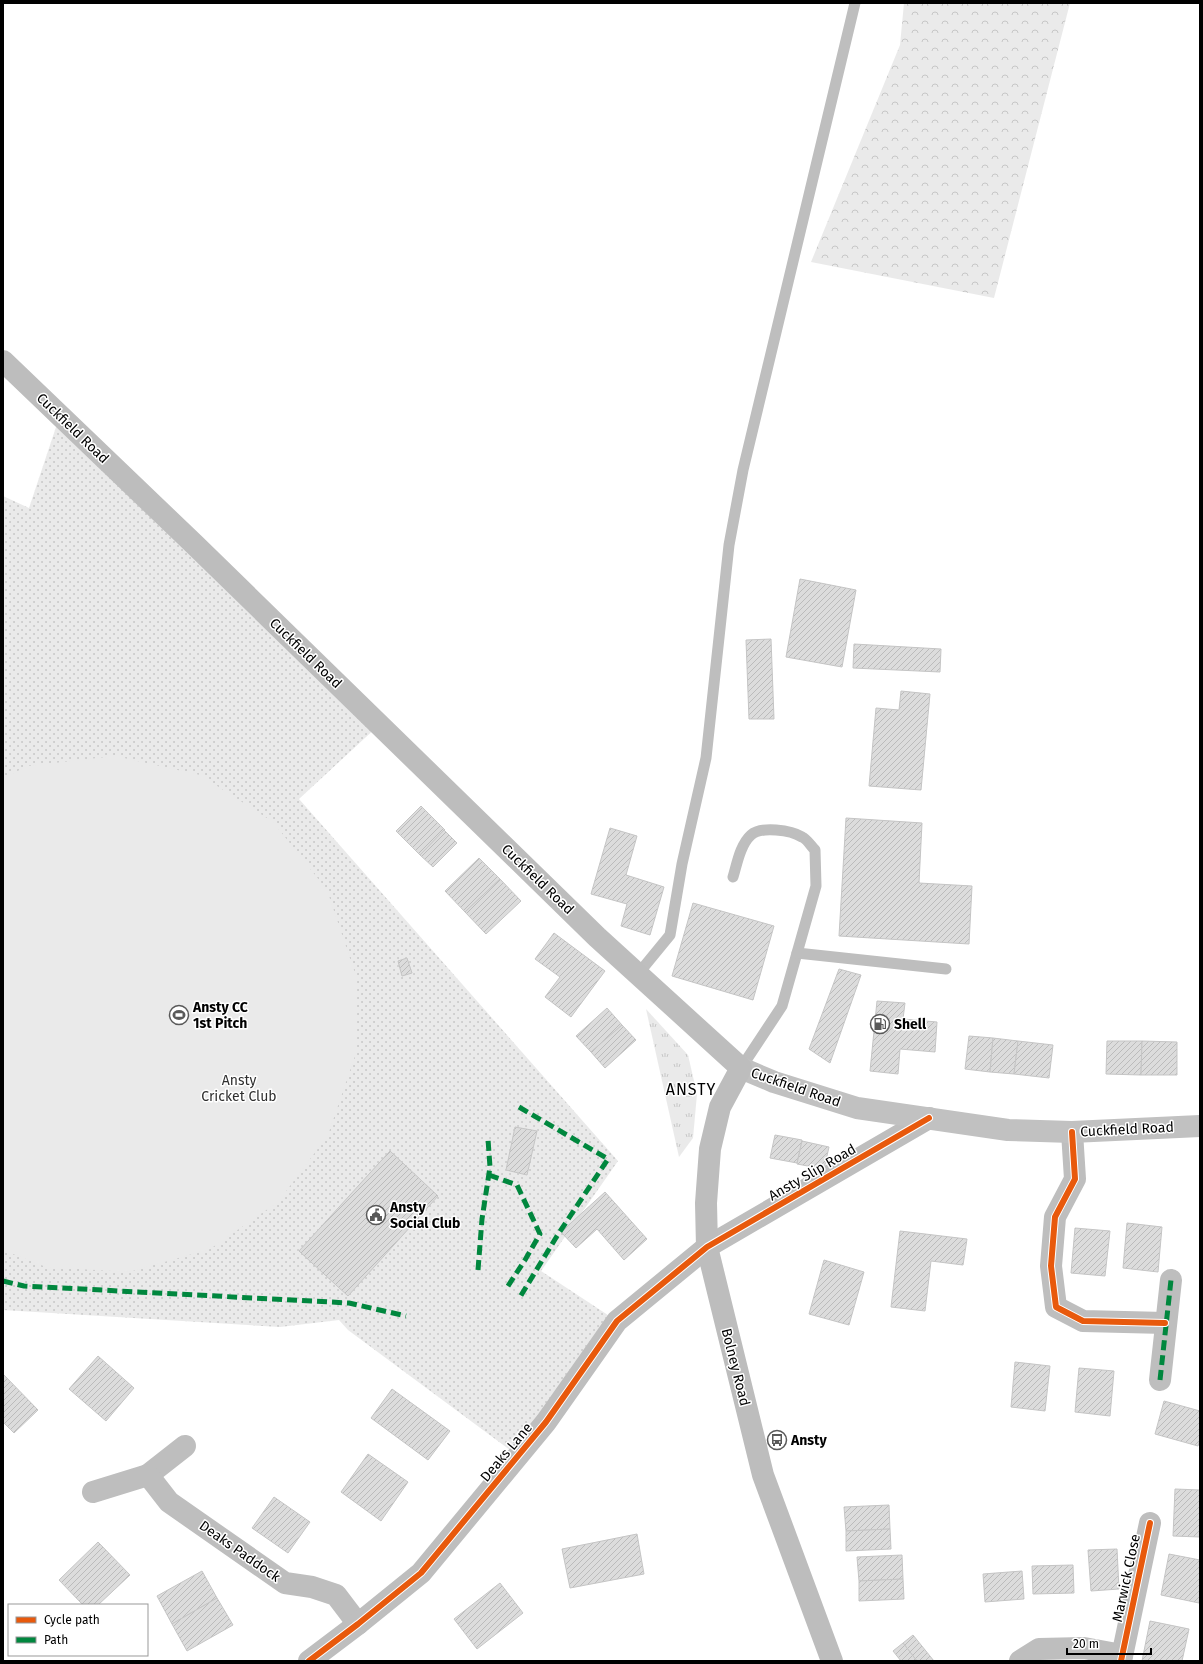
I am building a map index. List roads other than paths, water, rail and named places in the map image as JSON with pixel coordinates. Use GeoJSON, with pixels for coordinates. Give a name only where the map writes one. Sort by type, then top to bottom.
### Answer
{"type":"FeatureCollection","features":[{"type":"Feature","properties":{"kind":"highway","name":"Cuckfield Road"},"geometry":{"type":"LineString","coordinates":[[3,361],[597,937],[741,1068]]}},
{"type":"Feature","properties":{"kind":"highway","name":"Bolney Road"},"geometry":{"type":"LineString","coordinates":[[741,1068],[720,1108],[710,1149],[706,1203],[707,1247],[763,1475],[832,1661]]}},
{"type":"Feature","properties":{"kind":"main road","name":"Cuckfield Road"},"geometry":{"type":"LineString","coordinates":[[741,1068],[774,1082],[857,1108],[1008,1130],[1072,1132],[1200,1126]]}},
{"type":"Feature","properties":{"kind":"street","name":"Ansty Slip Road"},"geometry":{"type":"LineString","coordinates":[[707,1247],[929,1118]]}},
{"type":"Feature","properties":{"kind":"street"},"geometry":{"type":"LineString","coordinates":[[1072,1132],[1075,1180],[1056,1217],[1051,1266],[1056,1307],[1083,1320],[1165,1323]]}},
{"type":"Feature","properties":{"kind":"street","name":"Deaks Lane"},"geometry":{"type":"LineString","coordinates":[[309,1661],[421,1573],[546,1422],[596,1352],[616,1321],[707,1247]]}},
{"type":"Feature","properties":{"kind":"street"},"geometry":{"type":"LineString","coordinates":[[1160,1380],[1165,1323],[1171,1280]]}},
{"type":"Feature","properties":{"kind":"street"},"geometry":{"type":"LineString","coordinates":[[93,1492],[148,1475],[184,1446]]}},
{"type":"Feature","properties":{"kind":"street","name":"Deaks Paddock"},"geometry":{"type":"LineString","coordinates":[[148,1475],[169,1502],[285,1583],[312,1587],[336,1595],[358,1624]]}},
{"type":"Feature","properties":{"kind":"street","name":"Marwick Close"},"geometry":{"type":"LineString","coordinates":[[1121,1658],[1150,1523]]}},
{"type":"Feature","properties":{"kind":"street"},"geometry":{"type":"LineString","coordinates":[[1020,1661],[1039,1649],[1084,1648],[1121,1658]]}},
{"type":"Feature","properties":{"kind":"lane"},"geometry":{"type":"LineString","coordinates":[[638,974],[670,935],[682,864],[706,758],[729,545],[743,470],[855,3]]}},
{"type":"Feature","properties":{"kind":"lane"},"geometry":{"type":"LineString","coordinates":[[733,877],[743,846],[751,834],[764,829],[786,831],[802,837],[815,850],[816,886],[782,1006],[741,1068]]}},
{"type":"Feature","properties":{"kind":"lane"},"geometry":{"type":"LineString","coordinates":[[797,953],[946,969]]}},
{"type":"Feature","properties":{"kind":"place","name":"Ansty CC 1st Pitch"},"geometry":{"type":"Point","coordinates":[179,1015]}},
{"type":"Feature","properties":{"kind":"place","name":"Shell"},"geometry":{"type":"Point","coordinates":[880,1024]}},
{"type":"Feature","properties":{"kind":"place","name":"Ansty Social Club"},"geometry":{"type":"Point","coordinates":[376,1215]}},
{"type":"Feature","properties":{"kind":"place","name":"Ansty"},"geometry":{"type":"Point","coordinates":[777,1440]}},
{"type":"Feature","properties":{"kind":"district","name":"ANSTY"},"geometry":{"type":"Point","coordinates":[691,1089]}},
{"type":"Feature","properties":{"kind":"park label","name":"Ansty Cricket Club"},"geometry":{"type":"Point","coordinates":[239,1088]}}]}
